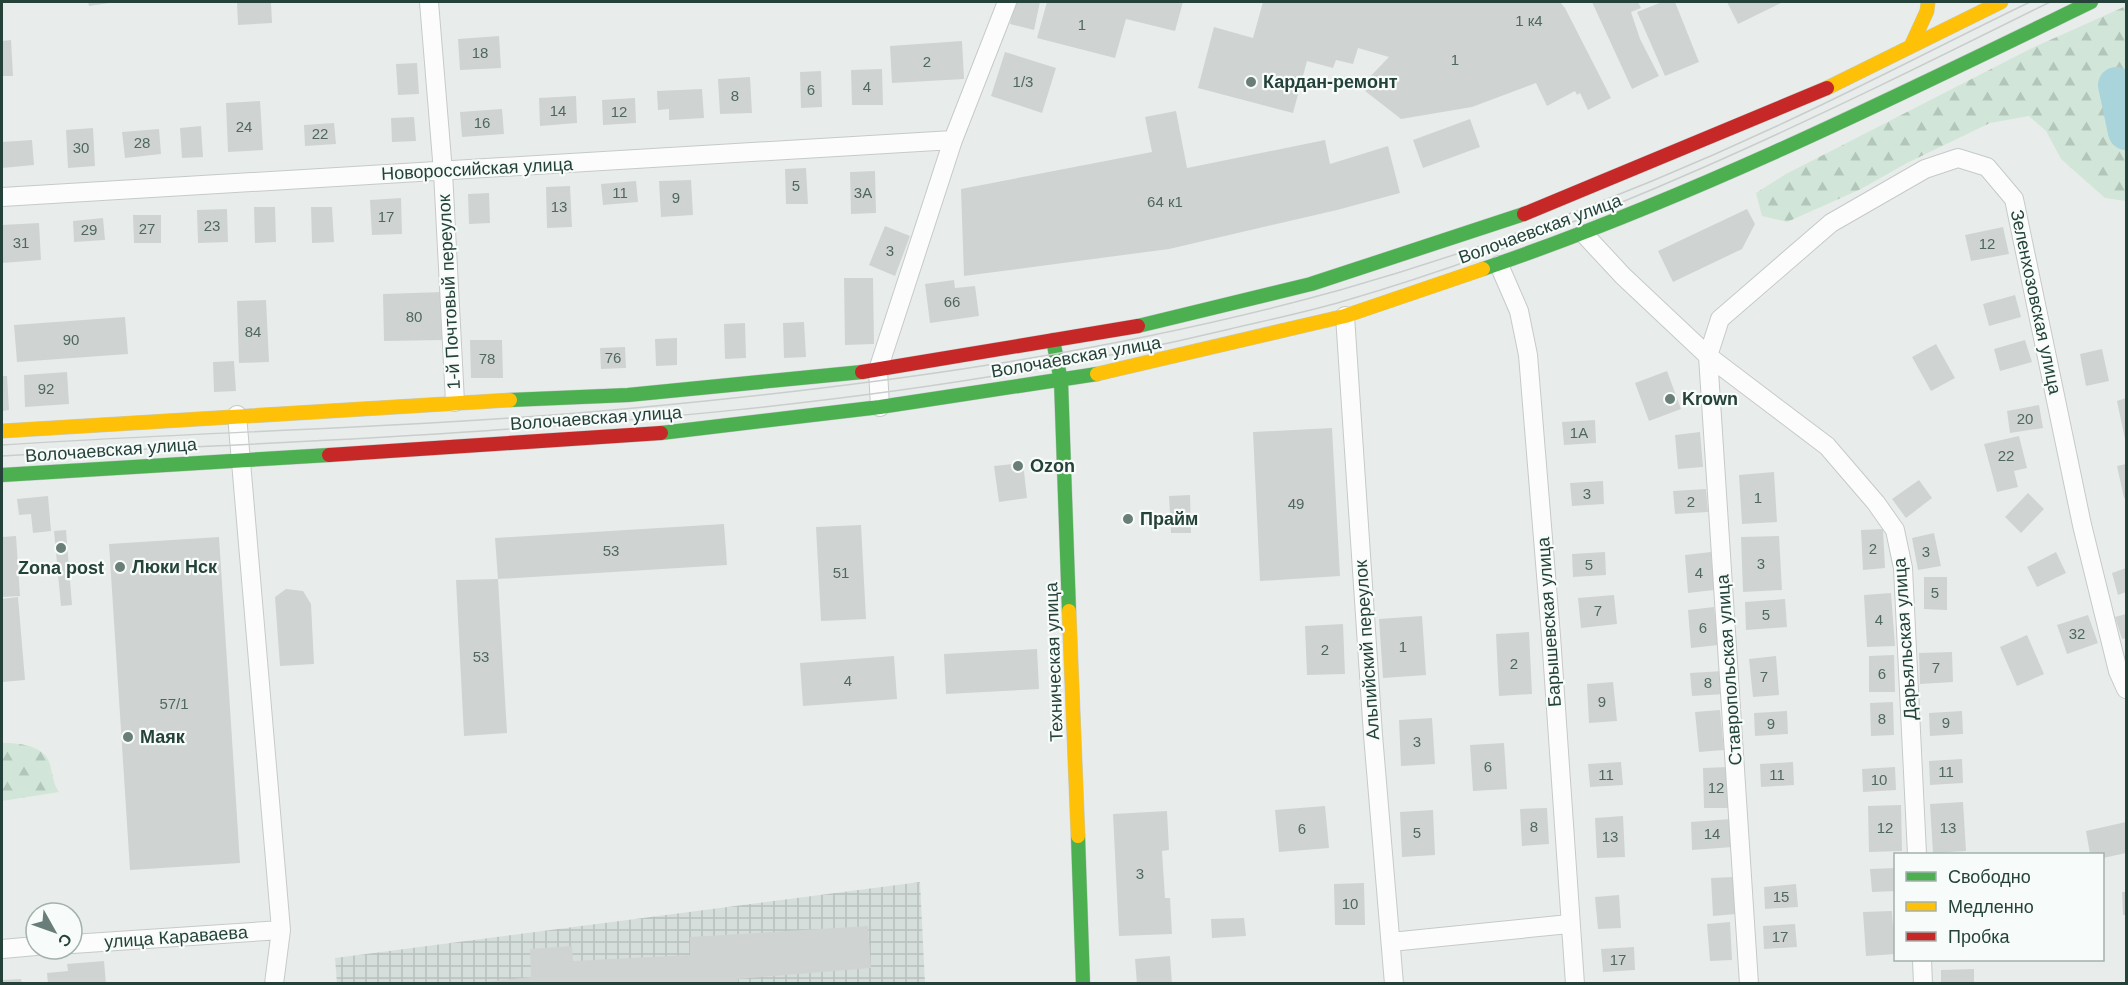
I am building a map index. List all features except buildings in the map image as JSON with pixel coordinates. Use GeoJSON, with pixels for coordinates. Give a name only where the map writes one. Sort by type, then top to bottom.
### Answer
{"type":"FeatureCollection","features":[{"type":"Feature","properties":{"kind":"main road"},"geometry":{"type":"LineString","coordinates":[[1911,46],[1927,10],[1928,2]]}},
{"type":"Feature","properties":{"kind":"main road","name":"Волочаевская улица"},"geometry":{"type":"LineString","coordinates":[[2,431],[455,402],[628,395],[878,370],[1137,326],[1311,284],[1473,233],[1565,199],[1802,100],[2001,2]]}},
{"type":"Feature","properties":{"kind":"main road","name":"Волочаевская улица"},"geometry":{"type":"LineString","coordinates":[[2,475],[241,458],[633,436],[880,407],[1061,381],[1148,364],[1345,316],[1584,234],[1821,133],[2086,3]]}},
{"type":"Feature","properties":{"kind":"main road","name":"Техническая улица"},"geometry":{"type":"LineString","coordinates":[[1053,340],[1061,381],[1083,984]]}},
{"type":"Feature","properties":{"kind":"street","name":"1-й Почтовый переулок"},"geometry":{"type":"LineString","coordinates":[[429,2],[443,172],[455,402]]}},
{"type":"Feature","properties":{"kind":"street"},"geometry":{"type":"LineString","coordinates":[[880,407],[878,370],[953,140],[1007,2]]}},
{"type":"Feature","properties":{"kind":"street","name":"Новороссийская улица"},"geometry":{"type":"LineString","coordinates":[[2,197],[953,140]]}},
{"type":"Feature","properties":{"kind":"street","name":"Зеленхозовская улица"},"geometry":{"type":"LineString","coordinates":[[1708,356],[1720,319],[1832,224],[1924,169],[1958,158],[1987,167],[2014,199],[2082,525],[2118,671],[2127,689]]}},
{"type":"Feature","properties":{"kind":"street","name":"Дарьяльская улица"},"geometry":{"type":"LineString","coordinates":[[1584,234],[1623,276],[1708,356],[1827,446],[1876,503],[1895,530],[1903,568],[1917,853]]}},
{"type":"Feature","properties":{"kind":"street","name":"Барышевская улица"},"geometry":{"type":"LineString","coordinates":[[1499,265],[1519,310],[1528,356],[1551,636],[1569,924],[1575,984]]}},
{"type":"Feature","properties":{"kind":"street","name":"Альпийский переулок"},"geometry":{"type":"LineString","coordinates":[[1345,316],[1372,723],[1394,984]]}},
{"type":"Feature","properties":{"kind":"street","name":"Ставропольская улица"},"geometry":{"type":"LineString","coordinates":[[1708,356],[1749,984]]}},
{"type":"Feature","properties":{"kind":"street"},"geometry":{"type":"LineString","coordinates":[[237,415],[281,930],[274,984]]}},
{"type":"Feature","properties":{"kind":"street"},"geometry":{"type":"LineString","coordinates":[[1391,942],[1569,924]]}},
{"type":"Feature","properties":{"kind":"street","name":"улица Караваева"},"geometry":{"type":"LineString","coordinates":[[84,943],[281,930]]}},
{"type":"Feature","properties":{"kind":"street"},"geometry":{"type":"LineString","coordinates":[[2,949],[24,947]]}},
{"type":"Feature","properties":{"kind":"street"},"geometry":{"type":"LineString","coordinates":[[1922,961],[1923,984]]}},
{"type":"Feature","properties":{"kind":"shaded area"},"geometry":{"type":"Polygon","coordinates":[[[920,882],[925,983],[337,984],[335,958],[920,882]]]}},
{"type":"Feature","properties":{"kind":"green space"},"geometry":{"type":"Polygon","coordinates":[[[2126,6],[2126,201],[2105,198],[2061,159],[2046,131],[2029,116],[1990,123],[1907,163],[1861,189],[1787,222],[1762,216],[1756,193],[1786,174],[2030,49],[2126,6]]]}},
{"type":"Feature","properties":{"kind":"green space"},"geometry":{"type":"Polygon","coordinates":[[[2,743],[31,746],[43,753],[50,765],[54,783],[59,792],[2,801],[2,743]]]}},
{"type":"Feature","properties":{"kind":"waterway"},"geometry":{"type":"LineString","coordinates":[[2116,85],[2126,132]]}},
{"type":"Feature","properties":{"kind":"tram line"},"geometry":{"type":"LineString","coordinates":[[2,445],[555,415],[723,399],[990,365],[1078,350],[1253,313],[1398,273],[1513,234],[1627,191],[1824,104],[2030,2]]}},
{"type":"Feature","properties":{"kind":"tram line"},"geometry":{"type":"LineString","coordinates":[[2,456],[486,431],[736,410],[985,378],[1108,356],[1230,329],[1330,305],[1436,272],[1616,205],[1791,128],[2050,2]]}},
{"type":"Feature","properties":{"kind":"traffic: fast"},"geometry":{"type":"LineString","coordinates":[[1483,269],[1638,211],[1791,145],[2091,2]]}},
{"type":"Feature","properties":{"kind":"traffic: fast"},"geometry":{"type":"LineString","coordinates":[[1138,326],[1311,284],[1524,214]]}},
{"type":"Feature","properties":{"kind":"traffic: fast"},"geometry":{"type":"LineString","coordinates":[[1053,340],[1061,381],[1069,611]]}},
{"type":"Feature","properties":{"kind":"traffic: fast"},"geometry":{"type":"LineString","coordinates":[[510,400],[628,395],[862,372]]}},
{"type":"Feature","properties":{"kind":"traffic: fast"},"geometry":{"type":"LineString","coordinates":[[661,433],[880,407],[1097,374]]}},
{"type":"Feature","properties":{"kind":"traffic: fast"},"geometry":{"type":"LineString","coordinates":[[2,475],[329,455]]}},
{"type":"Feature","properties":{"kind":"traffic: fast"},"geometry":{"type":"LineString","coordinates":[[1078,836],[1083,984]]}},
{"type":"Feature","properties":{"kind":"traffic: slow"},"geometry":{"type":"LineString","coordinates":[[1911,46],[1927,11],[1928,2]]}},
{"type":"Feature","properties":{"kind":"traffic: slow"},"geometry":{"type":"LineString","coordinates":[[1827,88],[2001,2]]}},
{"type":"Feature","properties":{"kind":"traffic: slow"},"geometry":{"type":"LineString","coordinates":[[1097,374],[1345,316],[1483,269]]}},
{"type":"Feature","properties":{"kind":"traffic: slow"},"geometry":{"type":"LineString","coordinates":[[2,431],[510,400]]}},
{"type":"Feature","properties":{"kind":"traffic: slow"},"geometry":{"type":"LineString","coordinates":[[1069,611],[1078,836]]}},
{"type":"Feature","properties":{"kind":"traffic: jam"},"geometry":{"type":"LineString","coordinates":[[1524,214],[1827,88]]}},
{"type":"Feature","properties":{"kind":"traffic: jam"},"geometry":{"type":"LineString","coordinates":[[862,372],[1138,326]]}},
{"type":"Feature","properties":{"kind":"traffic: jam"},"geometry":{"type":"LineString","coordinates":[[329,455],[661,433]]}},
{"type":"Feature","properties":{"kind":"place","name":"Кардан-ремонт"},"geometry":{"type":"Point","coordinates":[1251,82]}},
{"type":"Feature","properties":{"kind":"place","name":"Krown"},"geometry":{"type":"Point","coordinates":[1670,399]}},
{"type":"Feature","properties":{"kind":"place","name":"Ozon"},"geometry":{"type":"Point","coordinates":[1018,466]}},
{"type":"Feature","properties":{"kind":"place","name":"Прайм"},"geometry":{"type":"Point","coordinates":[1128,519]}},
{"type":"Feature","properties":{"kind":"place","name":"Zona post"},"geometry":{"type":"Point","coordinates":[61,548]}},
{"type":"Feature","properties":{"kind":"place","name":"Люки Нск"},"geometry":{"type":"Point","coordinates":[120,567]}},
{"type":"Feature","properties":{"kind":"place","name":"Маяк"},"geometry":{"type":"Point","coordinates":[128,737]}}]}
